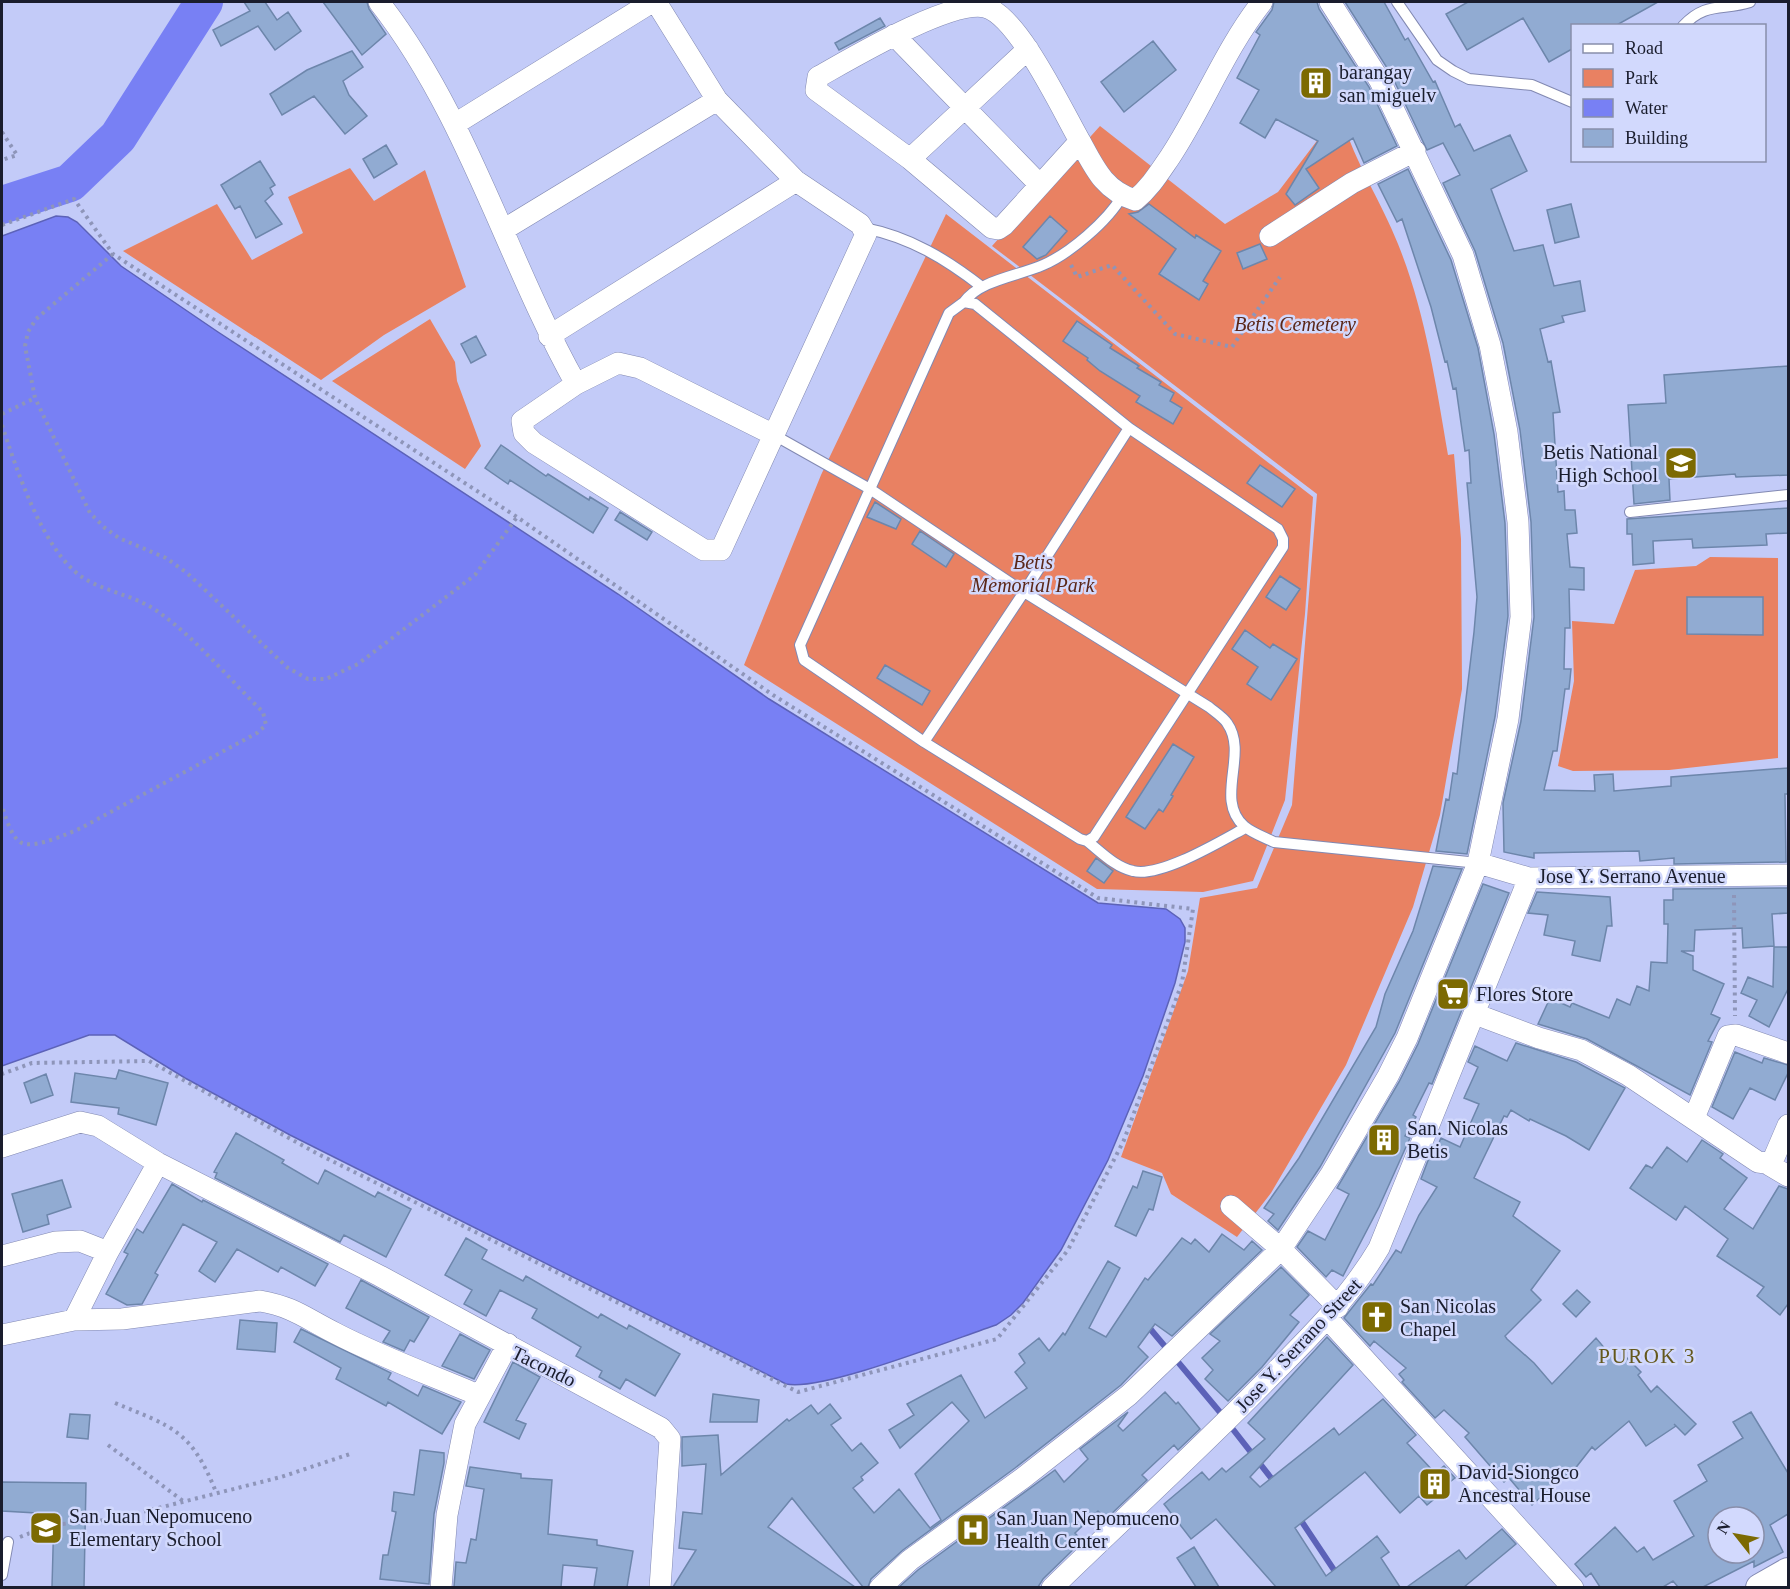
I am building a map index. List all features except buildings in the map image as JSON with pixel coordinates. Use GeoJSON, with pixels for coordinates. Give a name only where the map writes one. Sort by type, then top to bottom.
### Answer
{"type":"FeatureCollection","features":[{"type":"Feature","properties":{"kind":"main road"},"geometry":{"type":"LineString","coordinates":[[1760,1587],[1788,1572]]}},
{"type":"Feature","properties":{"kind":"street"},"geometry":{"type":"LineString","coordinates":[[379,2],[403,32],[456,124],[549,336],[576,384]]}},
{"type":"Feature","properties":{"kind":"street"},"geometry":{"type":"LineString","coordinates":[[456,124],[654,2],[717,100],[796,181],[864,228],[866,234],[774,435],[721,550],[711,552],[534,443],[524,433],[522,421],[576,384],[618,363],[640,368],[774,435]]}},
{"type":"Feature","properties":{"kind":"street"},"geometry":{"type":"LineString","coordinates":[[1080,141],[1004,225],[998,229],[992,228],[910,159],[816,90],[815,83],[818,76],[894,35],[957,7],[985,7],[1004,19],[1028,49],[1080,141],[1101,180],[1122,196],[1135,200],[1147,191],[1185,135],[1248,20],[1262,2]]}},
{"type":"Feature","properties":{"kind":"street"},"geometry":{"type":"LineString","coordinates":[[880,1587],[910,1560],[1023,1478],[1129,1395],[1281,1249],[1331,1174],[1388,1076],[1407,1038],[1479,863],[1508,719],[1521,617],[1518,522],[1507,432],[1490,345],[1462,255],[1415,151],[1380,81],[1330,2]]}},
{"type":"Feature","properties":{"kind":"street"},"geometry":{"type":"LineString","coordinates":[[894,35],[1039,184]]}},
{"type":"Feature","properties":{"kind":"street"},"geometry":{"type":"LineString","coordinates":[[910,159],[1028,49]]}},
{"type":"Feature","properties":{"kind":"street"},"geometry":{"type":"LineString","coordinates":[[503,230],[717,100]]}},
{"type":"Feature","properties":{"kind":"street"},"geometry":{"type":"LineString","coordinates":[[1270,236],[1352,183],[1415,151]]}},
{"type":"Feature","properties":{"kind":"street"},"geometry":{"type":"LineString","coordinates":[[549,336],[796,181]]}},
{"type":"Feature","properties":{"kind":"street","name":"Jose Y. Serrano Avenue"},"geometry":{"type":"LineString","coordinates":[[1479,863],[1529,878],[1788,875]]}},
{"type":"Feature","properties":{"kind":"street","name":"Jose Y. Serrano Street"},"geometry":{"type":"LineString","coordinates":[[1052,1587],[1228,1420],[1332,1313],[1362,1277],[1379,1248],[1529,878]]}},
{"type":"Feature","properties":{"kind":"street"},"geometry":{"type":"LineString","coordinates":[[1474,1014],[1539,1038],[1581,1050],[1628,1075],[1758,1162],[1766,1163],[1788,1176]]}},
{"type":"Feature","properties":{"kind":"street"},"geometry":{"type":"LineString","coordinates":[[1694,1118],[1728,1036],[1736,1035],[1788,1053]]}},
{"type":"Feature","properties":{"kind":"street"},"geometry":{"type":"LineString","coordinates":[[2,1147],[80,1122],[98,1126],[158,1163],[508,1344]]}},
{"type":"Feature","properties":{"kind":"street"},"geometry":{"type":"LineString","coordinates":[[1766,1163],[1773,1160],[1788,1128]]}},
{"type":"Feature","properties":{"kind":"street"},"geometry":{"type":"LineString","coordinates":[[74,1320],[108,1252],[158,1163]]}},
{"type":"Feature","properties":{"kind":"street"},"geometry":{"type":"LineString","coordinates":[[1232,1206],[1281,1249],[1332,1313],[1573,1587]]}},
{"type":"Feature","properties":{"kind":"street"},"geometry":{"type":"LineString","coordinates":[[2,1256],[56,1242],[80,1241],[108,1252]]}},
{"type":"Feature","properties":{"kind":"street"},"geometry":{"type":"LineString","coordinates":[[2,1335],[74,1320],[122,1319],[260,1301],[282,1305],[305,1314],[334,1333],[478,1395]]}},
{"type":"Feature","properties":{"kind":"street","name":"Tacondo"},"geometry":{"type":"LineString","coordinates":[[441,1587],[445,1533],[459,1445],[465,1424],[478,1395],[508,1344],[661,1428],[670,1439],[660,1587]]}},
{"type":"Feature","properties":{"kind":"lane"},"geometry":{"type":"LineString","coordinates":[[1397,2],[1437,60],[1453,71],[1469,79],[1532,85],[1571,102]]}},
{"type":"Feature","properties":{"kind":"lane"},"geometry":{"type":"LineString","coordinates":[[1685,24],[1690,17],[1715,6],[1750,2]]}},
{"type":"Feature","properties":{"kind":"lane"},"geometry":{"type":"LineString","coordinates":[[1122,196],[1111,214],[1065,251],[1045,264],[982,287],[949,313],[800,645],[801,654],[804,660],[924,742],[1080,839],[1087,841],[1116,864],[1134,872],[1147,871],[1182,860],[1245,828]]}},
{"type":"Feature","properties":{"kind":"lane"},"geometry":{"type":"LineString","coordinates":[[864,228],[891,233],[917,244],[959,268],[982,287]]}},
{"type":"Feature","properties":{"kind":"lane"},"geometry":{"type":"LineString","coordinates":[[964,302],[975,304],[1129,428],[1278,529],[1283,539],[1283,546],[1094,837],[1087,841]]}},
{"type":"Feature","properties":{"kind":"lane"},"geometry":{"type":"LineString","coordinates":[[924,742],[1129,428]]}},
{"type":"Feature","properties":{"kind":"lane"},"geometry":{"type":"LineString","coordinates":[[774,435],[870,489],[1024,592],[1187,692],[1227,723],[1234,742],[1231,800],[1235,816],[1245,828],[1274,842],[1479,863]]}},
{"type":"Feature","properties":{"kind":"lane"},"geometry":{"type":"LineString","coordinates":[[1630,512],[1788,495]]}},
{"type":"Feature","properties":{"kind":"lane"},"geometry":{"type":"LineString","coordinates":[[2,1575],[8,1542]]}},
{"type":"Feature","properties":{"kind":"path"},"geometry":{"type":"LineString","coordinates":[[2,132],[17,155],[2,160]]}},
{"type":"Feature","properties":{"kind":"path"},"geometry":{"type":"LineString","coordinates":[[2,225],[74,199],[113,254],[517,517],[773,695],[1098,898],[1193,909],[1182,983],[1124,1140],[1068,1251],[997,1339],[798,1392],[318,1154],[149,1061],[32,1063],[2,1074]]}},
{"type":"Feature","properties":{"kind":"path"},"geometry":{"type":"LineString","coordinates":[[1065,251],[1077,277],[1112,265],[1175,334],[1232,347],[1280,277]]}},
{"type":"Feature","properties":{"kind":"path"},"geometry":{"type":"LineString","coordinates":[[113,254],[36,319],[28,332],[25,346],[34,398],[90,513],[119,538],[166,558],[187,573],[288,668],[308,680],[326,680],[358,664],[453,595],[475,575],[517,517]]}},
{"type":"Feature","properties":{"kind":"path"},"geometry":{"type":"LineString","coordinates":[[2,414],[34,398]]}},
{"type":"Feature","properties":{"kind":"path"},"geometry":{"type":"LineString","coordinates":[[2,425],[40,524],[63,558],[82,577],[156,610],[175,625],[264,712],[266,725],[256,733],[92,823],[56,838],[33,844],[23,843],[14,835],[2,807]]}},
{"type":"Feature","properties":{"kind":"path"},"geometry":{"type":"LineString","coordinates":[[1734,876],[1736,1035]]}},
{"type":"Feature","properties":{"kind":"path"},"geometry":{"type":"LineString","coordinates":[[115,1403],[174,1428],[203,1460],[216,1492]]}},
{"type":"Feature","properties":{"kind":"path"},"geometry":{"type":"LineString","coordinates":[[108,1445],[183,1501]]}},
{"type":"Feature","properties":{"kind":"path"},"geometry":{"type":"LineString","coordinates":[[8,1542],[51,1525],[115,1519],[281,1477],[353,1453]]}},
{"type":"Feature","properties":{"kind":"green space","name":"Betis Cemetery"},"geometry":{"type":"Polygon","coordinates":[[[1342,118],[1354,151],[1398,244],[1416,295],[1429,348],[1448,455],[1454,454],[1461,539],[1462,689],[1440,815],[1413,907],[1346,1065],[1271,1193],[1237,1237],[1171,1194],[1162,1173],[1121,1157],[1188,971],[1200,898],[1257,888],[1292,805],[1317,494],[992,246],[1100,126],[1225,224],[1278,192],[1332,121],[1342,118]]]}},
{"type":"Feature","properties":{"kind":"green space"},"geometry":{"type":"Polygon","coordinates":[[[350,168],[374,201],[425,170],[466,287],[384,335],[321,380],[123,251],[217,204],[252,260],[303,233],[288,197],[350,168]]]}},
{"type":"Feature","properties":{"kind":"green space","name":"Betis Memorial Park"},"geometry":{"type":"Polygon","coordinates":[[[946,214],[1313,497],[1305,614],[1285,800],[1253,881],[1203,892],[1097,889],[744,665],[821,475],[946,214]]]}},
{"type":"Feature","properties":{"kind":"green space"},"geometry":{"type":"Polygon","coordinates":[[[430,319],[455,362],[457,381],[481,446],[465,469],[332,381],[430,319]]]}},
{"type":"Feature","properties":{"kind":"green space"},"geometry":{"type":"Polygon","coordinates":[[[1710,557],[1778,558],[1778,758],[1669,770],[1573,771],[1558,766],[1574,681],[1572,621],[1614,624],[1635,570],[1696,566],[1710,557]]]}},
{"type":"Feature","properties":{"kind":"water"},"geometry":{"type":"Polygon","coordinates":[[[56,216],[68,217],[77,222],[121,266],[618,594],[769,699],[1098,903],[1166,909],[1180,919],[1185,928],[1185,942],[1175,983],[1143,1076],[1108,1160],[1061,1250],[1023,1303],[1011,1315],[996,1325],[857,1373],[804,1384],[786,1384],[290,1135],[185,1078],[115,1035],[89,1035],[2,1066],[2,236],[56,216]]]}},
{"type":"Feature","properties":{"kind":"waterway"},"geometry":{"type":"LineString","coordinates":[[2,205],[70,183],[118,137],[204,2]]}},
{"type":"Feature","properties":{"kind":"waterway"},"geometry":{"type":"LineString","coordinates":[[1147,1325],[1224,1417]]}},
{"type":"Feature","properties":{"kind":"waterway"},"geometry":{"type":"LineString","coordinates":[[1228,1423],[1275,1483]]}},
{"type":"Feature","properties":{"kind":"waterway"},"geometry":{"type":"LineString","coordinates":[[1298,1516],[1346,1588]]}},
{"type":"Feature","properties":{"kind":"place","name":"barangay san miguelv"},"geometry":{"type":"Point","coordinates":[1316,83]}},
{"type":"Feature","properties":{"kind":"place","name":"Betis National High School"},"geometry":{"type":"Point","coordinates":[1681,463]}},
{"type":"Feature","properties":{"kind":"place","name":"Flores Store"},"geometry":{"type":"Point","coordinates":[1453,994]}},
{"type":"Feature","properties":{"kind":"place","name":"San. Nicolas Betis"},"geometry":{"type":"Point","coordinates":[1384,1140]}},
{"type":"Feature","properties":{"kind":"place","name":"San Nicolas Chapel"},"geometry":{"type":"Point","coordinates":[1377,1317]}},
{"type":"Feature","properties":{"kind":"place","name":"David-Siongco Ancestral House"},"geometry":{"type":"Point","coordinates":[1435,1484]}},
{"type":"Feature","properties":{"kind":"place","name":"San Juan Nepomuceno Elementary School"},"geometry":{"type":"Point","coordinates":[46,1528]}},
{"type":"Feature","properties":{"kind":"place","name":"San Juan Nepomuceno Health Center"},"geometry":{"type":"Point","coordinates":[973,1530]}},
{"type":"Feature","properties":{"kind":"district","name":"PUROK 3"},"geometry":{"type":"Point","coordinates":[1647,1356]}}]}
